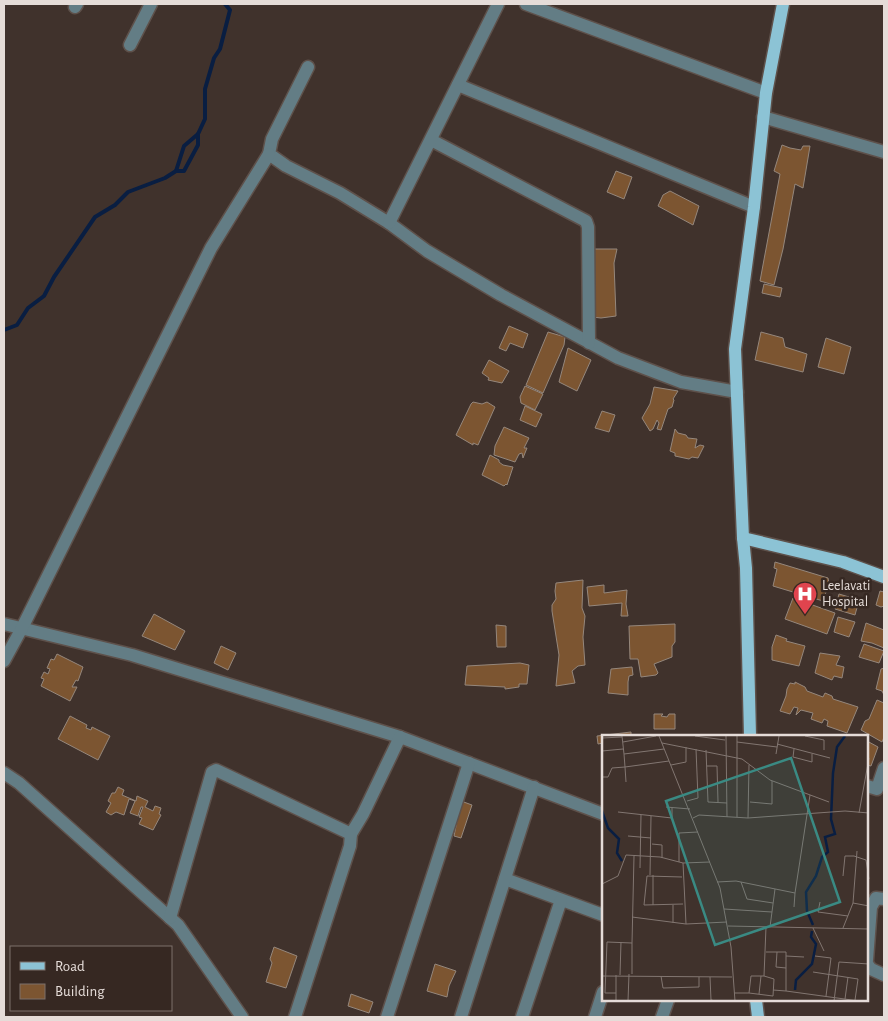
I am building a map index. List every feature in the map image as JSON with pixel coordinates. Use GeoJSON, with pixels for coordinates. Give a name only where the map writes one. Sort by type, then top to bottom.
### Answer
{"type":"FeatureCollection","features":[{"type":"Feature","properties":{"kind":"main road"},"geometry":{"type":"LineString","coordinates":[[750,735],[746,568],[743,538],[736,350],[766,93],[783,4]]}},
{"type":"Feature","properties":{"kind":"main road"},"geometry":{"type":"LineString","coordinates":[[743,538],[843,562],[884,576]]}},
{"type":"Feature","properties":{"kind":"main road"},"geometry":{"type":"LineString","coordinates":[[756,1001],[758,1017]]}},
{"type":"Feature","properties":{"kind":"street"},"geometry":{"type":"LineString","coordinates":[[130,45],[151,4]]}},
{"type":"Feature","properties":{"kind":"street"},"geometry":{"type":"LineString","coordinates":[[389,223],[498,4]]}},
{"type":"Feature","properties":{"kind":"street"},"geometry":{"type":"LineString","coordinates":[[526,4],[766,93]]}},
{"type":"Feature","properties":{"kind":"street"},"geometry":{"type":"LineString","coordinates":[[4,661],[211,248],[270,154],[272,139],[308,67]]}},
{"type":"Feature","properties":{"kind":"street"},"geometry":{"type":"LineString","coordinates":[[458,85],[754,206]]}},
{"type":"Feature","properties":{"kind":"street"},"geometry":{"type":"LineString","coordinates":[[763,117],[884,152]]}},
{"type":"Feature","properties":{"kind":"street"},"geometry":{"type":"LineString","coordinates":[[431,140],[586,221],[588,227],[589,343]]}},
{"type":"Feature","properties":{"kind":"street"},"geometry":{"type":"LineString","coordinates":[[270,154],[286,166],[340,193],[389,223],[427,251],[501,295],[618,358],[681,382],[737,392]]}},
{"type":"Feature","properties":{"kind":"street"},"geometry":{"type":"LineString","coordinates":[[4,624],[132,655],[400,737],[602,814]]}},
{"type":"Feature","properties":{"kind":"street"},"geometry":{"type":"LineString","coordinates":[[295,1017],[350,846],[351,834],[363,814],[400,737]]}},
{"type":"Feature","properties":{"kind":"street"},"geometry":{"type":"LineString","coordinates":[[387,1017],[469,763]]}},
{"type":"Feature","properties":{"kind":"street"},"geometry":{"type":"LineString","coordinates":[[868,786],[877,789],[884,768]]}},
{"type":"Feature","properties":{"kind":"street"},"geometry":{"type":"LineString","coordinates":[[170,918],[205,793],[212,772],[216,770],[351,834]]}},
{"type":"Feature","properties":{"kind":"street"},"geometry":{"type":"LineString","coordinates":[[4,773],[18,783],[178,925],[242,1017]]}},
{"type":"Feature","properties":{"kind":"street"},"geometry":{"type":"LineString","coordinates":[[461,1017],[534,787]]}},
{"type":"Feature","properties":{"kind":"street"},"geometry":{"type":"LineString","coordinates":[[505,879],[602,915]]}},
{"type":"Feature","properties":{"kind":"street"},"geometry":{"type":"LineString","coordinates":[[868,947],[871,907],[876,898],[884,899]]}},
{"type":"Feature","properties":{"kind":"street"},"geometry":{"type":"LineString","coordinates":[[522,1017],[561,900]]}},
{"type":"Feature","properties":{"kind":"street"},"geometry":{"type":"LineString","coordinates":[[868,965],[871,969],[884,975]]}},
{"type":"Feature","properties":{"kind":"street"},"geometry":{"type":"LineString","coordinates":[[595,1017],[602,995]]}},
{"type":"Feature","properties":{"kind":"street"},"geometry":{"type":"LineString","coordinates":[[662,1017],[668,1001]]}},
{"type":"Feature","properties":{"kind":"building"},"geometry":{"type":"Polygon","coordinates":[[[782,145],[801,150],[803,146],[810,146],[803,188],[795,184],[774,285],[760,281],[780,174],[774,171],[782,145]]]}},
{"type":"Feature","properties":{"kind":"building"},"geometry":{"type":"Polygon","coordinates":[[[616,171],[632,177],[624,199],[607,192],[616,171]]]}},
{"type":"Feature","properties":{"kind":"building"},"geometry":{"type":"Polygon","coordinates":[[[670,191],[699,206],[693,225],[658,206],[663,195],[670,191]]]}},
{"type":"Feature","properties":{"kind":"building"},"geometry":{"type":"Polygon","coordinates":[[[592,249],[617,249],[614,263],[616,316],[592,317],[592,249]]]}},
{"type":"Feature","properties":{"kind":"building"},"geometry":{"type":"Polygon","coordinates":[[[764,284],[782,288],[780,297],[762,293],[764,284]]]}},
{"type":"Feature","properties":{"kind":"building"},"geometry":{"type":"Polygon","coordinates":[[[509,326],[528,334],[523,348],[510,343],[506,351],[499,348],[509,326]]]}},
{"type":"Feature","properties":{"kind":"building"},"geometry":{"type":"Polygon","coordinates":[[[548,332],[565,337],[564,345],[543,393],[526,385],[548,332]]]}},
{"type":"Feature","properties":{"kind":"building"},"geometry":{"type":"Polygon","coordinates":[[[761,332],[783,338],[785,347],[807,354],[803,372],[755,360],[761,332]]]}},
{"type":"Feature","properties":{"kind":"building"},"geometry":{"type":"Polygon","coordinates":[[[826,338],[851,347],[844,374],[818,367],[826,338]]]}},
{"type":"Feature","properties":{"kind":"building"},"geometry":{"type":"Polygon","coordinates":[[[568,348],[591,360],[577,391],[559,382],[568,348]]]}},
{"type":"Feature","properties":{"kind":"building"},"geometry":{"type":"Polygon","coordinates":[[[489,360],[509,371],[502,383],[488,380],[489,378],[482,373],[489,360]]]}},
{"type":"Feature","properties":{"kind":"building"},"geometry":{"type":"Polygon","coordinates":[[[525,386],[543,394],[535,410],[521,403],[520,397],[525,386]]]}},
{"type":"Feature","properties":{"kind":"building"},"geometry":{"type":"Polygon","coordinates":[[[654,387],[678,391],[673,399],[672,407],[668,409],[661,430],[657,429],[659,423],[657,420],[650,431],[642,418],[650,404],[654,387]]]}},
{"type":"Feature","properties":{"kind":"building"},"geometry":{"type":"Polygon","coordinates":[[[473,402],[482,404],[487,402],[495,407],[478,445],[473,443],[473,445],[456,435],[473,402]]]}},
{"type":"Feature","properties":{"kind":"building"},"geometry":{"type":"Polygon","coordinates":[[[525,406],[542,414],[536,427],[520,420],[525,406]]]}},
{"type":"Feature","properties":{"kind":"building"},"geometry":{"type":"Polygon","coordinates":[[[602,411],[615,415],[609,432],[595,428],[602,411]]]}},
{"type":"Feature","properties":{"kind":"building"},"geometry":{"type":"Polygon","coordinates":[[[504,427],[529,438],[524,448],[527,448],[523,458],[522,453],[519,454],[515,462],[494,455],[495,446],[504,427]]]}},
{"type":"Feature","properties":{"kind":"building"},"geometry":{"type":"Polygon","coordinates":[[[675,429],[678,433],[686,435],[688,438],[697,439],[695,448],[700,445],[704,446],[698,458],[692,457],[689,459],[675,456],[675,453],[670,451],[675,429]]]}},
{"type":"Feature","properties":{"kind":"building"},"geometry":{"type":"Polygon","coordinates":[[[490,455],[499,460],[503,465],[513,467],[507,485],[504,486],[482,475],[490,455]]]}},
{"type":"Feature","properties":{"kind":"building"},"geometry":{"type":"Polygon","coordinates":[[[775,562],[828,578],[829,583],[823,601],[773,586],[777,569],[774,568],[775,562]]]}},
{"type":"Feature","properties":{"kind":"building"},"geometry":{"type":"Polygon","coordinates":[[[583,580],[582,608],[585,616],[583,637],[585,665],[578,666],[572,671],[575,683],[556,686],[559,655],[552,605],[556,599],[556,583],[583,580]]]}},
{"type":"Feature","properties":{"kind":"building"},"geometry":{"type":"Polygon","coordinates":[[[604,585],[604,593],[627,590],[626,604],[628,616],[621,616],[622,603],[589,606],[587,587],[604,585]]]}},
{"type":"Feature","properties":{"kind":"building"},"geometry":{"type":"Polygon","coordinates":[[[880,591],[884,592],[884,606],[881,607],[876,605],[880,591]]]}},
{"type":"Feature","properties":{"kind":"building"},"geometry":{"type":"Polygon","coordinates":[[[839,594],[859,600],[855,615],[835,609],[839,594]]]}},
{"type":"Feature","properties":{"kind":"building"},"geometry":{"type":"Polygon","coordinates":[[[793,598],[835,613],[827,634],[785,619],[793,598]]]}},
{"type":"Feature","properties":{"kind":"building"},"geometry":{"type":"Polygon","coordinates":[[[154,614],[185,631],[175,650],[142,636],[154,614]]]}},
{"type":"Feature","properties":{"kind":"building"},"geometry":{"type":"Polygon","coordinates":[[[838,617],[855,622],[849,637],[834,632],[838,617]]]}},
{"type":"Feature","properties":{"kind":"building"},"geometry":{"type":"Polygon","coordinates":[[[866,623],[884,630],[884,648],[861,641],[866,623]]]}},
{"type":"Feature","properties":{"kind":"building"},"geometry":{"type":"Polygon","coordinates":[[[675,624],[675,642],[672,646],[672,657],[654,664],[658,673],[656,675],[641,677],[638,659],[630,659],[629,626],[675,624]]]}},
{"type":"Feature","properties":{"kind":"building"},"geometry":{"type":"Polygon","coordinates":[[[496,625],[506,626],[506,647],[497,647],[496,625]]]}},
{"type":"Feature","properties":{"kind":"building"},"geometry":{"type":"Polygon","coordinates":[[[776,635],[787,639],[786,641],[805,646],[799,666],[772,660],[772,647],[776,635]]]}},
{"type":"Feature","properties":{"kind":"building"},"geometry":{"type":"Polygon","coordinates":[[[864,644],[884,651],[879,663],[859,657],[864,644]]]}},
{"type":"Feature","properties":{"kind":"building"},"geometry":{"type":"Polygon","coordinates":[[[221,646],[236,653],[228,670],[214,663],[221,646]]]}},
{"type":"Feature","properties":{"kind":"building"},"geometry":{"type":"Polygon","coordinates":[[[820,653],[840,656],[836,665],[844,667],[842,678],[834,676],[832,680],[815,673],[820,653]]]}},
{"type":"Feature","properties":{"kind":"building"},"geometry":{"type":"Polygon","coordinates":[[[57,654],[83,667],[78,681],[76,680],[72,687],[77,687],[70,701],[41,686],[44,679],[41,678],[44,672],[48,674],[50,669],[47,668],[51,659],[54,660],[57,654]]]}},
{"type":"Feature","properties":{"kind":"building"},"geometry":{"type":"Polygon","coordinates":[[[520,663],[529,665],[527,684],[519,684],[519,687],[505,689],[505,687],[465,685],[467,666],[520,663]]]}},
{"type":"Feature","properties":{"kind":"building"},"geometry":{"type":"Polygon","coordinates":[[[632,667],[633,675],[629,676],[628,695],[608,693],[611,669],[632,667]]]}},
{"type":"Feature","properties":{"kind":"building"},"geometry":{"type":"Polygon","coordinates":[[[884,668],[884,695],[882,691],[876,689],[881,669],[884,668]]]}},
{"type":"Feature","properties":{"kind":"building"},"geometry":{"type":"Polygon","coordinates":[[[795,682],[805,687],[807,691],[823,697],[825,693],[832,696],[833,699],[858,707],[847,733],[827,726],[828,721],[824,719],[822,723],[811,719],[813,713],[801,710],[796,715],[798,708],[794,707],[790,714],[780,711],[790,683],[795,684],[795,682]]]}},
{"type":"Feature","properties":{"kind":"building"},"geometry":{"type":"Polygon","coordinates":[[[877,700],[884,703],[884,737],[882,742],[861,730],[865,721],[869,719],[877,700]]]}},
{"type":"Feature","properties":{"kind":"building"},"geometry":{"type":"Polygon","coordinates":[[[654,714],[663,714],[661,716],[667,717],[669,714],[675,714],[675,729],[654,729],[654,714]]]}},
{"type":"Feature","properties":{"kind":"building"},"geometry":{"type":"Polygon","coordinates":[[[70,716],[87,725],[86,728],[91,730],[92,727],[110,736],[98,760],[58,739],[70,716]]]}},
{"type":"Feature","properties":{"kind":"building"},"geometry":{"type":"Polygon","coordinates":[[[631,732],[631,735],[606,735],[631,732]]]}},
{"type":"Feature","properties":{"kind":"building"},"geometry":{"type":"Polygon","coordinates":[[[602,735],[602,743],[598,744],[597,736],[602,735]]]}},
{"type":"Feature","properties":{"kind":"building"},"geometry":{"type":"Polygon","coordinates":[[[868,742],[878,747],[871,766],[868,765],[868,742]]]}},
{"type":"Feature","properties":{"kind":"building"},"geometry":{"type":"Polygon","coordinates":[[[118,787],[124,790],[122,795],[136,801],[137,796],[148,801],[145,807],[153,811],[155,806],[161,808],[159,814],[161,815],[153,830],[139,824],[142,818],[139,817],[143,807],[141,807],[138,816],[130,813],[135,801],[129,799],[124,815],[116,812],[111,815],[106,812],[111,803],[108,801],[118,787]]]}},
{"type":"Feature","properties":{"kind":"building"},"geometry":{"type":"Polygon","coordinates":[[[461,801],[472,805],[461,838],[454,836],[461,801]]]}},
{"type":"Feature","properties":{"kind":"building"},"geometry":{"type":"Polygon","coordinates":[[[274,947],[297,956],[286,988],[266,982],[272,963],[270,959],[274,947]]]}},
{"type":"Feature","properties":{"kind":"building"},"geometry":{"type":"Polygon","coordinates":[[[435,964],[456,971],[449,986],[447,997],[427,991],[435,964]]]}},
{"type":"Feature","properties":{"kind":"building"},"geometry":{"type":"Polygon","coordinates":[[[351,994],[373,1002],[369,1013],[348,1006],[351,994]]]}},
{"type":"Feature","properties":{"kind":"waterway"},"geometry":{"type":"LineString","coordinates":[[4,330],[17,325],[28,308],[44,296],[54,277],[95,217],[115,205],[128,192],[165,178],[176,171],[184,171],[198,145],[198,134],[205,119],[205,89],[214,58],[220,49],[230,10],[225,4]]}},
{"type":"Feature","properties":{"kind":"waterway"},"geometry":{"type":"LineString","coordinates":[[176,171],[184,146],[198,134]]}},
{"type":"Feature","properties":{"kind":"place","name":"Leelavati Hospital"},"geometry":{"type":"Point","coordinates":[805,615]}}]}
